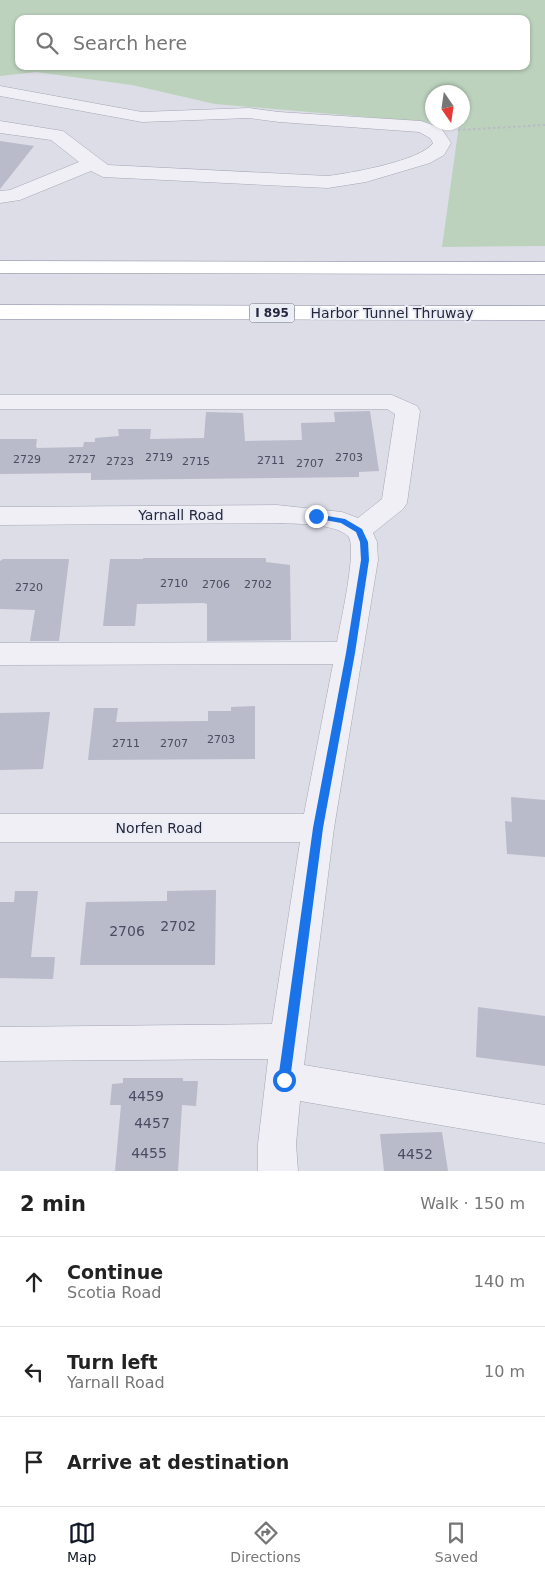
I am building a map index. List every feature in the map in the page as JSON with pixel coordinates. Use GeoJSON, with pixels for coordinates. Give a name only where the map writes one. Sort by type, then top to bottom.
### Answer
{"type":"FeatureCollection","features":[{"type":"Feature","properties":{"kind":"highway"},"geometry":{"type":"LineString","coordinates":[[341,268],[499,257],[545,256]]}},
{"type":"Feature","properties":{"kind":"highway"},"geometry":{"type":"LineString","coordinates":[[0,267],[545,268]]}},
{"type":"Feature","properties":{"kind":"highway","name":"Harbor Tunnel Thruway"},"geometry":{"type":"LineString","coordinates":[[0,312],[545,314]]}},
{"type":"Feature","properties":{"kind":"street"},"geometry":{"type":"LineString","coordinates":[[0,91],[142,116],[249,113],[421,127],[434,131],[442,143],[437,151],[423,159],[366,176],[328,182],[103,171],[56,135],[0,127]]}},
{"type":"Feature","properties":{"kind":"street"},"geometry":{"type":"LineString","coordinates":[[0,197],[13,196],[94,163]]}},
{"type":"Feature","properties":{"kind":"street"},"geometry":{"type":"LineString","coordinates":[[0,402],[392,402],[408,411],[394,503],[359,530],[364,542],[365,560],[318,828],[288,1041],[277,1144],[278,1171]]}},
{"type":"Feature","properties":{"kind":"street","name":"Yarnall Road"},"geometry":{"type":"LineString","coordinates":[[0,516],[277,514],[316,516],[342,521],[359,530]]}},
{"type":"Feature","properties":{"kind":"street"},"geometry":{"type":"LineString","coordinates":[[0,654],[350,653]]}},
{"type":"Feature","properties":{"kind":"street","name":"Norfen Road"},"geometry":{"type":"LineString","coordinates":[[0,828],[318,828]]}},
{"type":"Feature","properties":{"kind":"street"},"geometry":{"type":"LineString","coordinates":[[0,1044],[288,1041]]}},
{"type":"Feature","properties":{"kind":"street"},"geometry":{"type":"LineString","coordinates":[[284,1080],[545,1124]]}},
{"type":"Feature","properties":{"kind":"path"},"geometry":{"type":"LineString","coordinates":[[434,131],[545,125]]}},
{"type":"Feature","properties":{"kind":"green space"},"geometry":{"type":"Polygon","coordinates":[[[0,0],[545,0],[545,246],[442,247],[458,130],[470,130],[470,85],[425,85],[425,122],[215,104],[132,85],[36,72],[0,76],[0,0]]]}},
{"type":"Feature","properties":{"kind":"building"},"geometry":{"type":"Polygon","coordinates":[[[0,141],[34,146],[0,189],[0,141]]]}},
{"type":"Feature","properties":{"kind":"building"},"geometry":{"type":"Polygon","coordinates":[[[370,411],[379,471],[359,472],[359,477],[91,480],[91,473],[0,474],[0,439],[37,439],[37,448],[83,447],[84,442],[95,442],[95,438],[119,436],[118,429],[151,429],[150,439],[204,438],[206,412],[243,413],[245,441],[302,440],[301,423],[335,422],[334,412],[370,411]]]}},
{"type":"Feature","properties":{"kind":"building"},"geometry":{"type":"Polygon","coordinates":[[[266,558],[266,562],[290,565],[291,640],[207,641],[207,604],[204,603],[137,604],[135,626],[103,626],[110,559],[266,558]]]}},
{"type":"Feature","properties":{"kind":"building"},"geometry":{"type":"Polygon","coordinates":[[[3,559],[69,559],[59,641],[30,641],[35,610],[0,609],[0,561],[3,559]]]}},
{"type":"Feature","properties":{"kind":"building"},"geometry":{"type":"Polygon","coordinates":[[[255,706],[255,759],[88,760],[94,708],[118,708],[116,722],[208,721],[208,711],[231,711],[231,707],[255,706]]]}},
{"type":"Feature","properties":{"kind":"building"},"geometry":{"type":"Polygon","coordinates":[[[50,712],[43,769],[0,770],[0,713],[50,712]]]}},
{"type":"Feature","properties":{"kind":"building"},"geometry":{"type":"Polygon","coordinates":[[[511,797],[545,800],[545,857],[507,854],[505,821],[512,822],[511,797]]]}},
{"type":"Feature","properties":{"kind":"building"},"geometry":{"type":"Polygon","coordinates":[[[216,890],[215,965],[80,965],[86,902],[167,901],[167,891],[216,890]]]}},
{"type":"Feature","properties":{"kind":"building"},"geometry":{"type":"Polygon","coordinates":[[[15,891],[38,891],[31,957],[55,957],[53,979],[0,978],[0,902],[14,902],[15,891]]]}},
{"type":"Feature","properties":{"kind":"building"},"geometry":{"type":"Polygon","coordinates":[[[478,1007],[545,1016],[545,1066],[476,1057],[478,1007]]]}},
{"type":"Feature","properties":{"kind":"building"},"geometry":{"type":"Polygon","coordinates":[[[123,1078],[183,1078],[183,1081],[198,1081],[196,1106],[182,1105],[178,1171],[115,1171],[121,1105],[110,1105],[112,1084],[123,1083],[123,1078]]]}},
{"type":"Feature","properties":{"kind":"building"},"geometry":{"type":"Polygon","coordinates":[[[442,1132],[448,1171],[384,1171],[380,1134],[442,1132]]]}},
{"type":"Feature","properties":{"kind":"route"},"geometry":{"type":"LineString","coordinates":[[284,1080],[318,828],[365,560],[364,542],[359,530],[342,521],[316,516]]}}]}
